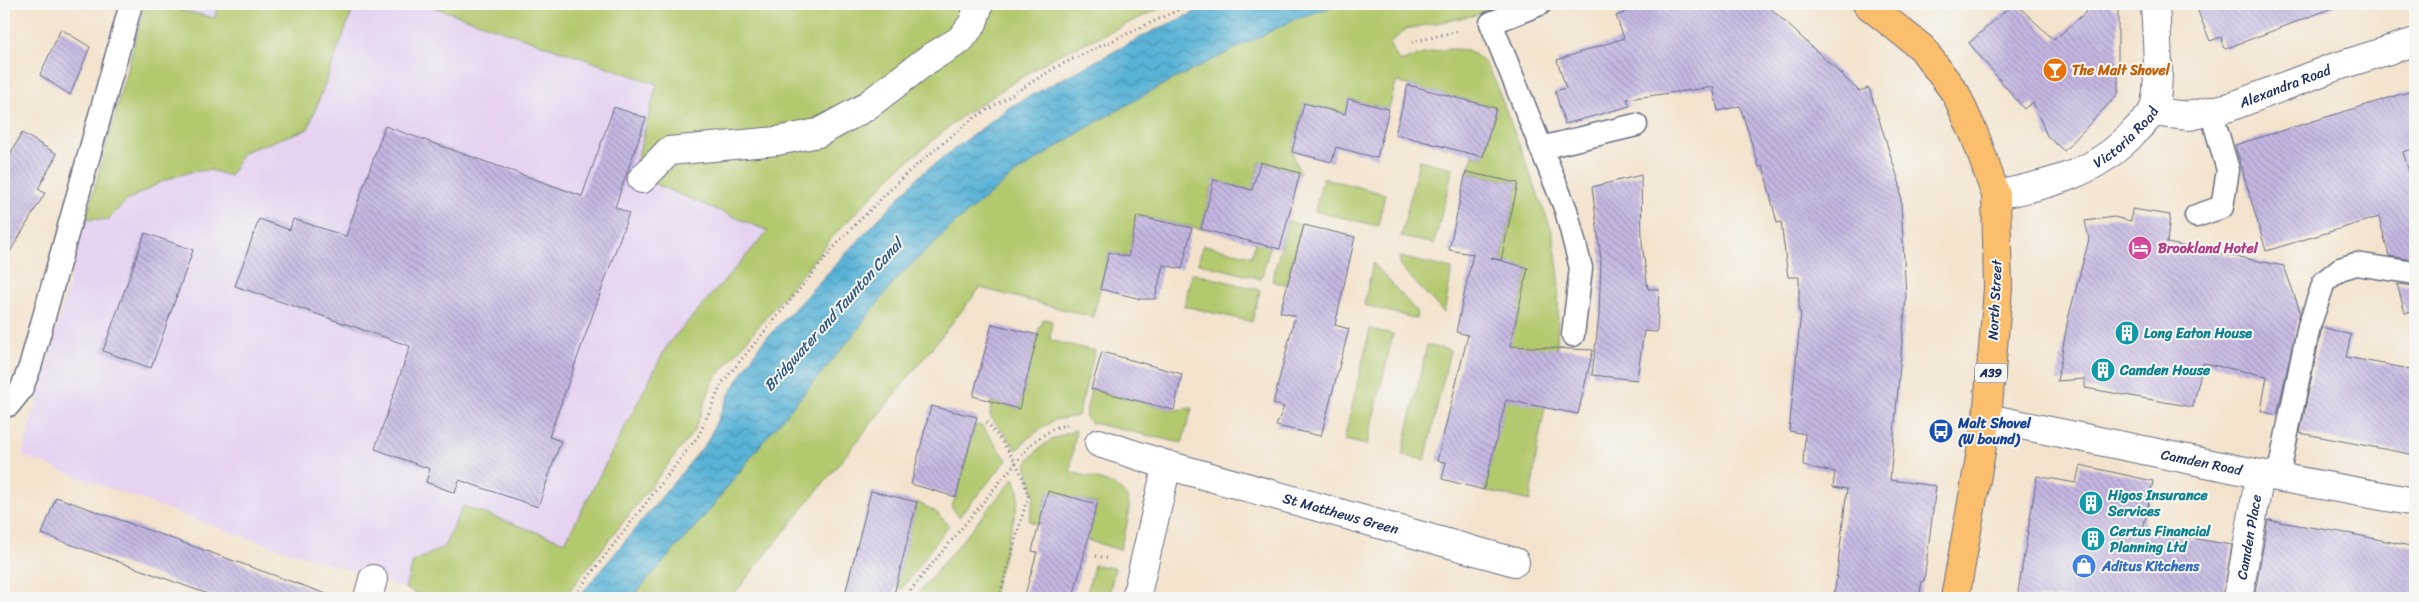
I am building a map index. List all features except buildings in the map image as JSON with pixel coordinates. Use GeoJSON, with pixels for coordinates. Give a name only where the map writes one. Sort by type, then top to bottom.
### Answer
{"type":"FeatureCollection","features":[{"type":"Feature","properties":{"kind":"main road","name":"North Street"},"geometry":{"type":"LineString","coordinates":[[1867,4],[1922,48],[1956,94],[1975,136],[1996,194],[1998,289],[1987,418],[1956,598]]}},
{"type":"Feature","properties":{"kind":"street"},"geometry":{"type":"LineString","coordinates":[[642,179],[669,151],[777,142],[818,133],[864,108],[927,60],[960,40],[973,23],[979,4]]}},
{"type":"Feature","properties":{"kind":"street","name":"Victoria Road"},"geometry":{"type":"LineString","coordinates":[[1996,194],[2051,184],[2086,168],[2118,149],[2152,112],[2156,87],[2155,4]]}},
{"type":"Feature","properties":{"kind":"street","name":"Alexandra Road"},"geometry":{"type":"LineString","coordinates":[[2152,112],[2189,116],[2230,107],[2332,68],[2415,42]]}},
{"type":"Feature","properties":{"kind":"street","name":"Camden Road"},"geometry":{"type":"LineString","coordinates":[[1987,418],[2269,476],[2415,502]]}},
{"type":"Feature","properties":{"kind":"street","name":"St Matthews Green"},"geometry":{"type":"LineString","coordinates":[[1098,443],[1167,465],[1515,562]]}},
{"type":"Feature","properties":{"kind":"street"},"geometry":{"type":"LineString","coordinates":[[1136,598],[1167,465]]}},
{"type":"Feature","properties":{"kind":"street","name":"Camden Place"},"geometry":{"type":"LineString","coordinates":[[2238,598],[2269,476]]}},
{"type":"Feature","properties":{"kind":"lane"},"geometry":{"type":"LineString","coordinates":[[4,405],[9,405],[21,390],[30,367],[131,4]]}},
{"type":"Feature","properties":{"kind":"lane"},"geometry":{"type":"LineString","coordinates":[[1540,4],[1491,23],[1566,210],[1581,268],[1573,335]]}},
{"type":"Feature","properties":{"kind":"lane"},"geometry":{"type":"LineString","coordinates":[[2196,216],[2222,207],[2228,170],[2211,111]]}},
{"type":"Feature","properties":{"kind":"lane"},"geometry":{"type":"LineString","coordinates":[[1541,148],[1636,125]]}},
{"type":"Feature","properties":{"kind":"lane"},"geometry":{"type":"LineString","coordinates":[[2269,476],[2309,326],[2324,282],[2340,269],[2356,264],[2415,273]]}},
{"type":"Feature","properties":{"kind":"path"},"geometry":{"type":"LineString","coordinates":[[572,598],[699,435],[722,383],[842,238],[907,173],[971,120],[1058,66],[1191,4]]}},
{"type":"Feature","properties":{"kind":"path"},"geometry":{"type":"LineString","coordinates":[[1412,42],[1491,23]]}},
{"type":"Feature","properties":{"kind":"path"},"geometry":{"type":"LineString","coordinates":[[987,422],[1016,461],[1024,478],[1028,496],[999,598]]}},
{"type":"Feature","properties":{"kind":"path"},"geometry":{"type":"LineString","coordinates":[[904,598],[1032,443],[1054,428],[1075,423],[1086,426],[1098,443]]}},
{"type":"Feature","properties":{"kind":"shaded area"},"geometry":{"type":"Polygon","coordinates":[[[145,4],[985,4],[668,344],[535,598],[427,598],[393,584],[243,537],[22,456],[145,4]]]}},
{"type":"Feature","properties":{"kind":"green space"},"geometry":{"type":"Polygon","coordinates":[[[145,4],[180,4],[179,10],[215,18],[218,4],[355,4],[308,129],[243,152],[230,176],[210,170],[190,172],[163,181],[126,201],[108,220],[86,219],[145,4]]]}},
{"type":"Feature","properties":{"kind":"green space"},"geometry":{"type":"Polygon","coordinates":[[[425,4],[1170,4],[1052,58],[966,113],[898,169],[836,233],[713,381],[694,431],[564,598],[427,598],[405,588],[413,562],[444,547],[463,506],[565,542],[668,344],[768,231],[633,175],[657,84],[425,4]]]}},
{"type":"Feature","properties":{"kind":"green space"},"geometry":{"type":"Polygon","coordinates":[[[1341,4],[1504,4],[1476,15],[1406,29],[1389,44],[1400,62],[1432,52],[1454,49],[1475,55],[1484,62],[1494,79],[1553,234],[1559,276],[1557,348],[1538,443],[1530,501],[1484,490],[1515,361],[1510,345],[1528,268],[1501,261],[1518,183],[1467,172],[1473,155],[1483,157],[1496,108],[1396,82],[1389,109],[1349,99],[1345,114],[1304,103],[1292,152],[1300,173],[1260,162],[1252,190],[1214,180],[1201,229],[1137,216],[1129,257],[1109,252],[1093,317],[980,288],[731,598],[631,598],[708,512],[765,439],[851,338],[897,278],[954,224],[1012,176],[1083,130],[1162,85],[1295,19],[1341,4]]]}},
{"type":"Feature","properties":{"kind":"green space"},"geometry":{"type":"Polygon","coordinates":[[[1419,160],[1453,168],[1434,244],[1401,237],[1419,160]]]}},
{"type":"Feature","properties":{"kind":"green space"},"geometry":{"type":"Polygon","coordinates":[[[1323,178],[1385,194],[1378,226],[1315,211],[1323,178]]]}},
{"type":"Feature","properties":{"kind":"green space"},"geometry":{"type":"Polygon","coordinates":[[[1260,221],[1276,225],[1261,279],[1198,263],[1203,245],[1252,256],[1260,221]]]}},
{"type":"Feature","properties":{"kind":"green space"},"geometry":{"type":"Polygon","coordinates":[[[1288,221],[1302,225],[1286,285],[1272,281],[1288,221]]]}},
{"type":"Feature","properties":{"kind":"green space"},"geometry":{"type":"Polygon","coordinates":[[[1400,257],[1452,269],[1444,313],[1400,266],[1400,257]]]}},
{"type":"Feature","properties":{"kind":"green space"},"geometry":{"type":"Polygon","coordinates":[[[1373,263],[1416,311],[1417,319],[1364,305],[1373,263]]]}},
{"type":"Feature","properties":{"kind":"green space"},"geometry":{"type":"Polygon","coordinates":[[[1192,273],[1260,290],[1252,322],[1184,306],[1192,273]]]}},
{"type":"Feature","properties":{"kind":"green space"},"geometry":{"type":"Polygon","coordinates":[[[1044,319],[1052,321],[1050,340],[1095,351],[1078,416],[1054,420],[1028,438],[1017,450],[990,416],[991,401],[1019,409],[1039,329],[1044,319]]]}},
{"type":"Feature","properties":{"kind":"green space"},"geometry":{"type":"Polygon","coordinates":[[[1370,329],[1393,334],[1367,445],[1344,440],[1370,329]]]}},
{"type":"Feature","properties":{"kind":"green space"},"geometry":{"type":"Polygon","coordinates":[[[1427,345],[1450,350],[1425,460],[1402,455],[1427,345]]]}},
{"type":"Feature","properties":{"kind":"green space"},"geometry":{"type":"Polygon","coordinates":[[[1091,389],[1174,410],[1192,408],[1182,443],[1092,423],[1085,418],[1091,389]]]}},
{"type":"Feature","properties":{"kind":"green space"},"geometry":{"type":"Polygon","coordinates":[[[975,425],[982,426],[1007,460],[959,517],[951,506],[956,497],[975,425]]]}},
{"type":"Feature","properties":{"kind":"green space"},"geometry":{"type":"Polygon","coordinates":[[[1076,430],[1070,471],[1107,482],[1115,486],[1127,499],[1129,507],[1128,518],[1120,550],[1087,540],[1097,504],[1048,491],[1039,525],[1029,521],[1034,496],[1026,464],[1048,442],[1076,430]]]}},
{"type":"Feature","properties":{"kind":"green space"},"geometry":{"type":"Polygon","coordinates":[[[1014,478],[1019,491],[1017,507],[992,598],[924,598],[916,596],[1014,478]]]}},
{"type":"Feature","properties":{"kind":"green space"},"geometry":{"type":"Polygon","coordinates":[[[917,502],[936,512],[949,525],[901,590],[896,585],[917,502]]]}},
{"type":"Feature","properties":{"kind":"green space"},"geometry":{"type":"Polygon","coordinates":[[[1094,565],[1115,568],[1108,598],[1086,598],[1094,565]]]}},
{"type":"Feature","properties":{"kind":"water","name":"Bridgwater and Taunton Canal"},"geometry":{"type":"Polygon","coordinates":[[[1213,4],[1341,4],[1295,19],[1162,85],[1083,130],[1012,176],[954,224],[897,278],[851,338],[765,439],[708,512],[631,598],[578,598],[707,442],[730,393],[760,345],[920,175],[1011,106],[1153,31],[1213,4]]]}},
{"type":"Feature","properties":{"kind":"place","name":"The Malt Shovel"},"geometry":{"type":"Point","coordinates":[2055,70]}},
{"type":"Feature","properties":{"kind":"place","name":"Brookland Hotel"},"geometry":{"type":"Point","coordinates":[2140,248]}},
{"type":"Feature","properties":{"kind":"place","name":"Long Eaton House"},"geometry":{"type":"Point","coordinates":[2127,333]}},
{"type":"Feature","properties":{"kind":"place","name":"Camden House"},"geometry":{"type":"Point","coordinates":[2103,370]}},
{"type":"Feature","properties":{"kind":"place","name":"Malt Shovel (W bound)"},"geometry":{"type":"Point","coordinates":[1941,431]}},
{"type":"Feature","properties":{"kind":"place","name":"Higos Insurance Services"},"geometry":{"type":"Point","coordinates":[2091,503]}},
{"type":"Feature","properties":{"kind":"place","name":"Certus Financial Planning Ltd"},"geometry":{"type":"Point","coordinates":[2093,539]}},
{"type":"Feature","properties":{"kind":"place","name":"Aditus Kitchens"},"geometry":{"type":"Point","coordinates":[2084,566]}}]}
